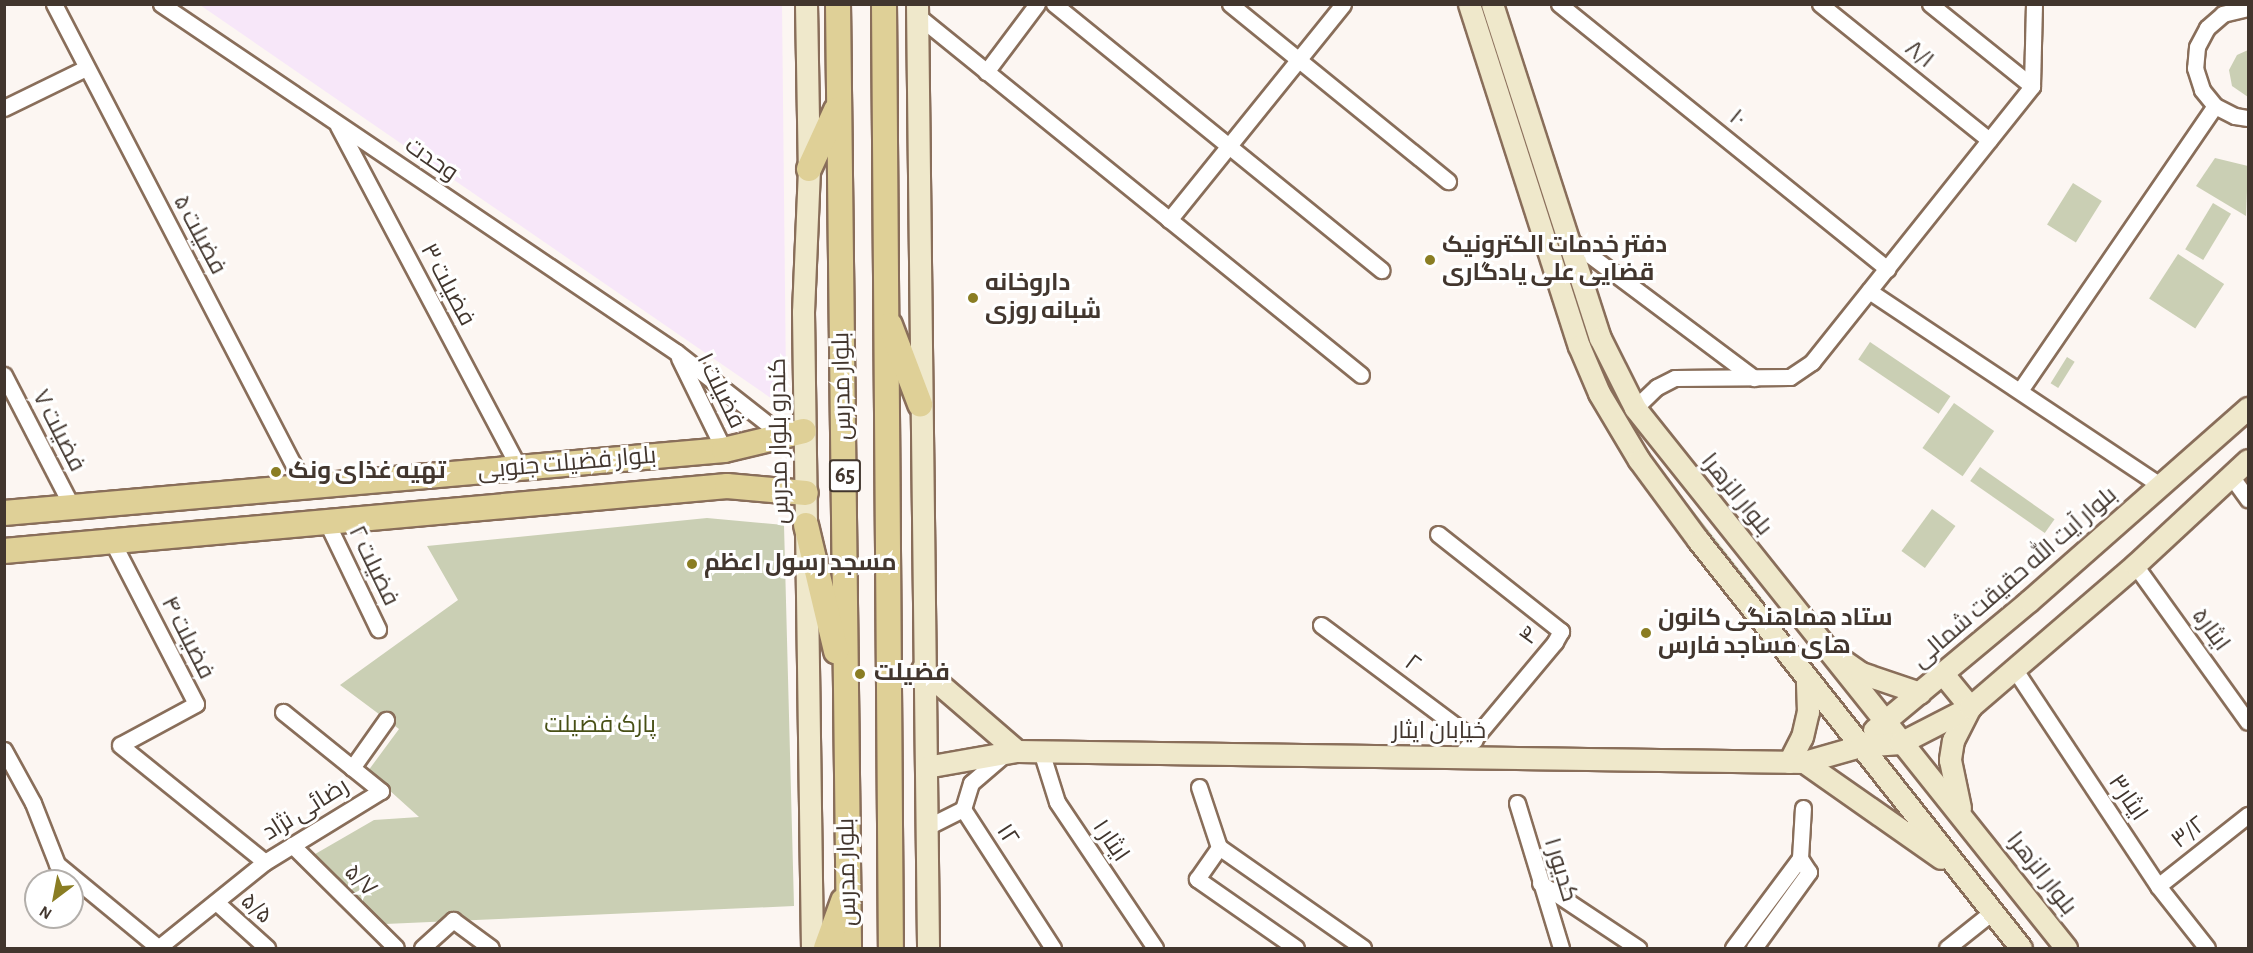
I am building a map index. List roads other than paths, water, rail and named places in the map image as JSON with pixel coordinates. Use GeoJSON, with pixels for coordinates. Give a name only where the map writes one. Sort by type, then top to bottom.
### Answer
{"type":"FeatureCollection","features":[{"type":"Feature","properties":{"kind":"main road","name":"کندرو بلوار مدرس"},"geometry":{"type":"LineString","coordinates":[[806,4],[809,169],[794,434],[806,493],[812,948]]}},
{"type":"Feature","properties":{"kind":"main road","name":"بلوار مدرس"},"geometry":{"type":"LineString","coordinates":[[838,4],[849,948]]}},
{"type":"Feature","properties":{"kind":"main road","name":"بلوار مدرس"},"geometry":{"type":"LineString","coordinates":[[884,4],[891,948]]}},
{"type":"Feature","properties":{"kind":"main road"},"geometry":{"type":"LineString","coordinates":[[1468,4],[1579,346],[1599,393],[1639,460],[1860,746],[2021,948]]}},
{"type":"Feature","properties":{"kind":"main road","name":"بلوار الزهرا"},"geometry":{"type":"LineString","coordinates":[[1492,4],[1600,338],[1635,408],[1900,743],[1962,814],[2066,948]]}},
{"type":"Feature","properties":{"kind":"main road"},"geometry":{"type":"LineString","coordinates":[[917,10],[922,669],[926,767],[928,948]]}},
{"type":"Feature","properties":{"kind":"main road"},"geometry":{"type":"LineString","coordinates":[[809,169],[839,102]]}},
{"type":"Feature","properties":{"kind":"main road"},"geometry":{"type":"LineString","coordinates":[[885,311],[920,404]]}},
{"type":"Feature","properties":{"kind":"main road","name":"بلوار آیت الله حقیقت شمالی"},"geometry":{"type":"LineString","coordinates":[[1860,746],[1883,720],[1943,674],[2248,408]]}},
{"type":"Feature","properties":{"kind":"main road","name":"بلوار فضیلت جنوبی"},"geometry":{"type":"LineString","coordinates":[[4,513],[724,450],[794,434]]}},
{"type":"Feature","properties":{"kind":"main road"},"geometry":{"type":"LineString","coordinates":[[724,450],[741,458],[744,467],[742,476],[727,486]]}},
{"type":"Feature","properties":{"kind":"main road"},"geometry":{"type":"LineString","coordinates":[[1860,746],[1900,743],[1970,706],[2015,670],[2135,565],[2248,460]]}},
{"type":"Feature","properties":{"kind":"main road"},"geometry":{"type":"LineString","coordinates":[[437,475],[439,513]]}},
{"type":"Feature","properties":{"kind":"main road","name":"بلوار فضیلت جنوبی"},"geometry":{"type":"LineString","coordinates":[[4,551],[727,486],[806,493]]}},
{"type":"Feature","properties":{"kind":"main road"},"geometry":{"type":"LineString","coordinates":[[806,525],[846,692]]}},
{"type":"Feature","properties":{"kind":"main road"},"geometry":{"type":"LineString","coordinates":[[1828,651],[1861,673],[1920,693]]}},
{"type":"Feature","properties":{"kind":"main road"},"geometry":{"type":"LineString","coordinates":[[922,669],[1012,752]]}},
{"type":"Feature","properties":{"kind":"main road"},"geometry":{"type":"LineString","coordinates":[[1943,674],[1970,706]]}},
{"type":"Feature","properties":{"kind":"main road"},"geometry":{"type":"LineString","coordinates":[[1807,678],[1808,712],[1796,762],[1960,872]]}},
{"type":"Feature","properties":{"kind":"main road"},"geometry":{"type":"LineString","coordinates":[[1962,814],[1950,760],[1953,740],[1970,706]]}},
{"type":"Feature","properties":{"kind":"main road","name":"خیابان ایثار"},"geometry":{"type":"LineString","coordinates":[[1012,752],[1796,762],[1860,746]]}},
{"type":"Feature","properties":{"kind":"main road"},"geometry":{"type":"LineString","coordinates":[[926,767],[1012,752]]}},
{"type":"Feature","properties":{"kind":"main road"},"geometry":{"type":"LineString","coordinates":[[826,948],[849,884]]}},
{"type":"Feature","properties":{"kind":"street","name":"فضیلت ۵"},"geometry":{"type":"LineString","coordinates":[[54,4],[305,487]]}},
{"type":"Feature","properties":{"kind":"street","name":"وحدت"},"geometry":{"type":"LineString","coordinates":[[160,4],[794,434]]}},
{"type":"Feature","properties":{"kind":"street"},"geometry":{"type":"LineString","coordinates":[[986,72],[1037,4]]}},
{"type":"Feature","properties":{"kind":"street"},"geometry":{"type":"LineString","coordinates":[[1054,4],[1380,270]]}},
{"type":"Feature","properties":{"kind":"street"},"geometry":{"type":"LineString","coordinates":[[1230,4],[1448,181]]}},
{"type":"Feature","properties":{"kind":"street"},"geometry":{"type":"LineString","coordinates":[[1169,220],[1342,4]]}},
{"type":"Feature","properties":{"kind":"street","name":"۱۰"},"geometry":{"type":"LineString","coordinates":[[1559,4],[1887,269]]}},
{"type":"Feature","properties":{"kind":"street","name":"۸/۱"},"geometry":{"type":"LineString","coordinates":[[1820,4],[1989,140]]}},
{"type":"Feature","properties":{"kind":"street"},"geometry":{"type":"LineString","coordinates":[[1930,4],[2032,86]]}},
{"type":"Feature","properties":{"kind":"street"},"geometry":{"type":"LineString","coordinates":[[1635,408],[1657,387],[1675,378],[1790,377],[1812,363],[2032,86],[2034,4]]}},
{"type":"Feature","properties":{"kind":"street"},"geometry":{"type":"LineString","coordinates":[[2248,8],[2223,14],[2207,28],[2197,47],[2195,68],[2202,90],[2215,106],[2235,116],[2248,118]]}},
{"type":"Feature","properties":{"kind":"street"},"geometry":{"type":"LineString","coordinates":[[917,10],[986,72],[1362,375]]}},
{"type":"Feature","properties":{"kind":"street"},"geometry":{"type":"LineString","coordinates":[[4,108],[86,68]]}},
{"type":"Feature","properties":{"kind":"street"},"geometry":{"type":"LineString","coordinates":[[2021,390],[2215,106]]}},
{"type":"Feature","properties":{"kind":"street","name":"فضیلت ۳"},"geometry":{"type":"LineString","coordinates":[[336,123],[519,468]]}},
{"type":"Feature","properties":{"kind":"street"},"geometry":{"type":"LineString","coordinates":[[1567,238],[1754,378]]}},
{"type":"Feature","properties":{"kind":"street"},"geometry":{"type":"LineString","coordinates":[[1869,291],[2021,390],[2161,486]]}},
{"type":"Feature","properties":{"kind":"street","name":"فضیلت ۱"},"geometry":{"type":"LineString","coordinates":[[676,352],[724,450]]}},
{"type":"Feature","properties":{"kind":"street","name":"فضیلت ۷"},"geometry":{"type":"LineString","coordinates":[[4,375],[72,507]]}},
{"type":"Feature","properties":{"kind":"street"},"geometry":{"type":"LineString","coordinates":[[2231,476],[2248,499]]}},
{"type":"Feature","properties":{"kind":"street","name":"فضیلت ۲"},"geometry":{"type":"LineString","coordinates":[[327,523],[378,629]]}},
{"type":"Feature","properties":{"kind":"street","name":"۴"},"geometry":{"type":"LineString","coordinates":[[1438,534],[1561,631],[1475,740],[1456,759]]}},
{"type":"Feature","properties":{"kind":"street","name":"فضیلت ۴"},"geometry":{"type":"LineString","coordinates":[[112,541],[196,704],[120,746],[265,862]]}},
{"type":"Feature","properties":{"kind":"street","name":"ایثار۵"},"geometry":{"type":"LineString","coordinates":[[2135,565],[2248,722]]}},
{"type":"Feature","properties":{"kind":"street","name":"۲"},"geometry":{"type":"LineString","coordinates":[[1321,625],[1475,740]]}},
{"type":"Feature","properties":{"kind":"street","name":"ایثار۳"},"geometry":{"type":"LineString","coordinates":[[2015,670],[2158,886],[2207,948]]}},
{"type":"Feature","properties":{"kind":"street","name":"رضائی نژاد"},"geometry":{"type":"LineString","coordinates":[[158,948],[265,862],[381,791],[283,712]]}},
{"type":"Feature","properties":{"kind":"street"},"geometry":{"type":"LineString","coordinates":[[352,768],[386,720]]}},
{"type":"Feature","properties":{"kind":"street"},"geometry":{"type":"LineString","coordinates":[[4,750],[33,803],[57,864],[158,948]]}},
{"type":"Feature","properties":{"kind":"street","name":"ایثار ۱"},"geometry":{"type":"LineString","coordinates":[[1041,751],[1057,802],[1155,948]]}},
{"type":"Feature","properties":{"kind":"street"},"geometry":{"type":"LineString","coordinates":[[927,827],[963,810],[971,783],[1012,752]]}},
{"type":"Feature","properties":{"kind":"street"},"geometry":{"type":"LineString","coordinates":[[1199,787],[1219,847],[1363,948]]}},
{"type":"Feature","properties":{"kind":"street","name":"کدیور ۱"},"geometry":{"type":"LineString","coordinates":[[1517,803],[1561,948]]}},
{"type":"Feature","properties":{"kind":"street"},"geometry":{"type":"LineString","coordinates":[[1733,948],[1800,858],[1803,808]]}},
{"type":"Feature","properties":{"kind":"street","name":"۱۲"},"geometry":{"type":"LineString","coordinates":[[963,810],[1053,948]]}},
{"type":"Feature","properties":{"kind":"street","name":"۳/۲"},"geometry":{"type":"LineString","coordinates":[[2158,886],[2248,815]]}},
{"type":"Feature","properties":{"kind":"street","name":"۵/۷"},"geometry":{"type":"LineString","coordinates":[[292,845],[396,948]]}},
{"type":"Feature","properties":{"kind":"street"},"geometry":{"type":"LineString","coordinates":[[1219,847],[1197,879],[1296,948]]}},
{"type":"Feature","properties":{"kind":"street"},"geometry":{"type":"LineString","coordinates":[[1754,948],[1809,872],[1800,858]]}},
{"type":"Feature","properties":{"kind":"street"},"geometry":{"type":"LineString","coordinates":[[1540,884],[1638,948]]}},
{"type":"Feature","properties":{"kind":"street","name":"۵/۵"},"geometry":{"type":"LineString","coordinates":[[216,902],[267,948]]}},
{"type":"Feature","properties":{"kind":"street"},"geometry":{"type":"LineString","coordinates":[[1947,948],[1992,912]]}},
{"type":"Feature","properties":{"kind":"street"},"geometry":{"type":"LineString","coordinates":[[422,948],[453,920],[491,948]]}},
{"type":"Feature","properties":{"kind":"place","name":"دفتر خدمات الکترونیک قضایی علی یادگاری"},"geometry":{"type":"Point","coordinates":[1430,260]}},
{"type":"Feature","properties":{"kind":"place","name":"داروخانه شبانه روزی"},"geometry":{"type":"Point","coordinates":[973,298]}},
{"type":"Feature","properties":{"kind":"place","name":"تهیه غذای ونک"},"geometry":{"type":"Point","coordinates":[276,472]}},
{"type":"Feature","properties":{"kind":"place","name":"مسجد رسول اعظم"},"geometry":{"type":"Point","coordinates":[692,564]}},
{"type":"Feature","properties":{"kind":"place","name":"ستاد هماهنگی کانون های مساجد فارس"},"geometry":{"type":"Point","coordinates":[1646,633]}},
{"type":"Feature","properties":{"kind":"place","name":"فضیلت"},"geometry":{"type":"Point","coordinates":[860,674]}},
{"type":"Feature","properties":{"kind":"park label","name":"پارک فضیلت"},"geometry":{"type":"Point","coordinates":[600,726]}}]}
